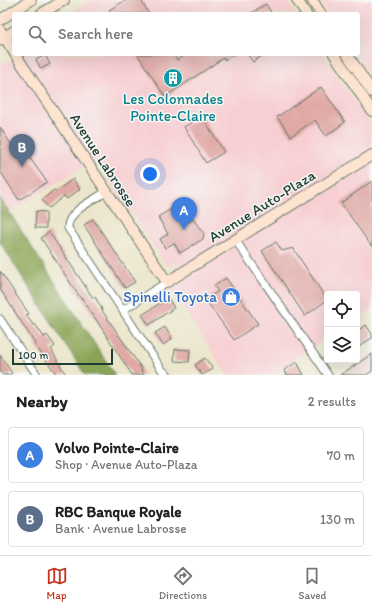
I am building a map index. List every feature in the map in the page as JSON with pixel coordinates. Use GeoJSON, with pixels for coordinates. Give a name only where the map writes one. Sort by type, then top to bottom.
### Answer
{"type":"FeatureCollection","features":[{"type":"Feature","properties":{"kind":"street"},"geometry":{"type":"LineString","coordinates":[[12,12],[31,0]]}},
{"type":"Feature","properties":{"kind":"street"},"geometry":{"type":"LineString","coordinates":[[44,12],[64,0]]}},
{"type":"Feature","properties":{"kind":"street"},"geometry":{"type":"LineString","coordinates":[[297,0],[305,12]]}},
{"type":"Feature","properties":{"kind":"street"},"geometry":{"type":"LineString","coordinates":[[312,0],[320,12]]}},
{"type":"Feature","properties":{"kind":"street"},"geometry":{"type":"LineString","coordinates":[[0,20],[12,12]]}},
{"type":"Feature","properties":{"kind":"street"},"geometry":{"type":"LineString","coordinates":[[2,36],[12,32]]}},
{"type":"Feature","properties":{"kind":"street","name":"Avenue Labrosse"},"geometry":{"type":"LineString","coordinates":[[2,36],[12,49]]}},
{"type":"Feature","properties":{"kind":"street","name":"Avenue Labrosse"},"geometry":{"type":"LineString","coordinates":[[17,56],[166,282]]}},
{"type":"Feature","properties":{"kind":"street"},"geometry":{"type":"LineString","coordinates":[[335,56],[372,111]]}},
{"type":"Feature","properties":{"kind":"street"},"geometry":{"type":"LineString","coordinates":[[348,56],[372,92]]}},
{"type":"Feature","properties":{"kind":"street","name":"Avenue Auto-Plaza"},"geometry":{"type":"LineString","coordinates":[[166,282],[236,241],[372,155]]}},
{"type":"Feature","properties":{"kind":"street"},"geometry":{"type":"LineString","coordinates":[[106,192],[73,214],[69,219],[68,228],[162,370],[168,375]]}},
{"type":"Feature","properties":{"kind":"street"},"geometry":{"type":"LineString","coordinates":[[236,241],[328,375]]}},
{"type":"Feature","properties":{"kind":"street"},"geometry":{"type":"LineString","coordinates":[[123,310],[166,282]]}},
{"type":"Feature","properties":{"kind":"street"},"geometry":{"type":"LineString","coordinates":[[0,319],[38,375]]}},
{"type":"Feature","properties":{"kind":"shaded area"},"geometry":{"type":"Polygon","coordinates":[[[91,0],[287,0],[295,12],[73,12],[91,0]]]}},
{"type":"Feature","properties":{"kind":"shaded area"},"geometry":{"type":"Polygon","coordinates":[[[319,0],[372,0],[372,75],[363,67],[356,56],[360,56],[360,12],[327,12],[319,0]]]}},
{"type":"Feature","properties":{"kind":"shaded area"},"geometry":{"type":"Polygon","coordinates":[[[16,56],[324,56],[372,126],[372,309],[360,317],[360,291],[324,291],[324,340],[270,375],[227,375],[170,288],[186,282],[176,263],[170,266],[166,265],[95,160],[9,212],[0,198],[0,60],[4,64],[16,56]]]}},
{"type":"Feature","properties":{"kind":"green space"},"geometry":{"type":"Polygon","coordinates":[[[0,198],[115,375],[85,375],[0,242],[0,198]]]}},
{"type":"Feature","properties":{"kind":"building"},"geometry":{"type":"Polygon","coordinates":[[[126,0],[141,0],[148,12],[110,12],[109,10],[126,0]]]}},
{"type":"Feature","properties":{"kind":"building"},"geometry":{"type":"Polygon","coordinates":[[[266,4],[271,12],[253,12],[266,4]]]}},
{"type":"Feature","properties":{"kind":"building"},"geometry":{"type":"Polygon","coordinates":[[[46,56],[50,64],[41,69],[36,60],[46,56]]]}},
{"type":"Feature","properties":{"kind":"building","name":"Les Colonnades Pointe-Claire"},"geometry":{"type":"Polygon","coordinates":[[[138,56],[174,56],[177,60],[184,56],[232,56],[225,60],[223,58],[165,97],[138,56]]]}},
{"type":"Feature","properties":{"kind":"building"},"geometry":{"type":"Polygon","coordinates":[[[248,56],[262,56],[253,62],[248,56]]]}},
{"type":"Feature","properties":{"kind":"building"},"geometry":{"type":"Polygon","coordinates":[[[321,87],[345,122],[326,136],[315,120],[291,136],[277,117],[321,87]]]}},
{"type":"Feature","properties":{"kind":"building"},"geometry":{"type":"Polygon","coordinates":[[[202,116],[224,152],[206,163],[184,127],[202,116]]]}},
{"type":"Feature","properties":{"kind":"building"},"geometry":{"type":"Polygon","coordinates":[[[0,127],[18,155],[29,157],[47,182],[19,200],[0,171],[0,127]]]}},
{"type":"Feature","properties":{"kind":"building"},"geometry":{"type":"Polygon","coordinates":[[[73,179],[80,189],[67,199],[64,196],[49,208],[42,200],[54,190],[56,191],[73,179]]]}},
{"type":"Feature","properties":{"kind":"building"},"geometry":{"type":"Polygon","coordinates":[[[372,181],[372,247],[341,203],[372,181]]]}},
{"type":"Feature","properties":{"kind":"building"},"geometry":{"type":"Polygon","coordinates":[[[176,206],[187,223],[193,219],[204,234],[203,239],[180,253],[174,243],[165,248],[160,239],[168,234],[158,217],[176,206]]]}},
{"type":"Feature","properties":{"kind":"building"},"geometry":{"type":"Polygon","coordinates":[[[36,211],[46,212],[46,228],[35,228],[36,211]]]}},
{"type":"Feature","properties":{"kind":"building"},"geometry":{"type":"Polygon","coordinates":[[[93,219],[135,282],[125,288],[84,225],[93,219]]]}},
{"type":"Feature","properties":{"kind":"building"},"geometry":{"type":"Polygon","coordinates":[[[49,232],[93,298],[95,297],[101,309],[142,369],[141,370],[144,375],[132,375],[82,298],[81,299],[41,238],[49,232]]]}},
{"type":"Feature","properties":{"kind":"building"},"geometry":{"type":"Polygon","coordinates":[[[276,242],[282,251],[293,248],[324,295],[324,302],[305,316],[262,251],[276,242]]]}},
{"type":"Feature","properties":{"kind":"building"},"geometry":{"type":"Polygon","coordinates":[[[0,271],[29,314],[26,315],[33,325],[35,324],[44,337],[47,335],[55,346],[51,349],[66,375],[57,375],[34,344],[35,343],[0,289],[0,271]]]}},
{"type":"Feature","properties":{"kind":"building"},"geometry":{"type":"Polygon","coordinates":[[[226,278],[258,324],[234,340],[206,300],[218,291],[214,286],[226,278]]]}},
{"type":"Feature","properties":{"kind":"building"},"geometry":{"type":"Polygon","coordinates":[[[168,298],[174,308],[149,325],[142,315],[168,298]]]}},
{"type":"Feature","properties":{"kind":"building"},"geometry":{"type":"Polygon","coordinates":[[[366,325],[372,334],[372,338],[360,346],[360,329],[366,325]]]}},
{"type":"Feature","properties":{"kind":"building"},"geometry":{"type":"Polygon","coordinates":[[[165,327],[172,339],[163,345],[155,333],[165,327]]]}},
{"type":"Feature","properties":{"kind":"building"},"geometry":{"type":"Polygon","coordinates":[[[175,349],[190,350],[189,362],[174,361],[175,349]]]}},
{"type":"Feature","properties":{"kind":"building"},"geometry":{"type":"Polygon","coordinates":[[[372,354],[372,371],[366,375],[340,375],[360,363],[372,354]]]}},
{"type":"Feature","properties":{"kind":"building"},"geometry":{"type":"Polygon","coordinates":[[[0,355],[12,373],[9,375],[3,375],[0,371],[0,355]]]}},
{"type":"Feature","properties":{"kind":"building"},"geometry":{"type":"Polygon","coordinates":[[[205,358],[213,369],[202,375],[195,365],[205,358]]]}},
{"type":"Feature","properties":{"kind":"building"},"geometry":{"type":"Polygon","coordinates":[[[297,362],[304,375],[287,375],[284,370],[297,362]]]}},
{"type":"Feature","properties":{"kind":"place","name":"Les Colonnades Pointe-Claire"},"geometry":{"type":"Point","coordinates":[173,78]}},
{"type":"Feature","properties":{"kind":"place","name":"RBC Banque Royale"},"geometry":{"type":"Point","coordinates":[22,167]}},
{"type":"Feature","properties":{"kind":"place","name":"Volvo Pointe-Claire"},"geometry":{"type":"Point","coordinates":[184,230]}},
{"type":"Feature","properties":{"kind":"place","name":"Spinelli Toyota"},"geometry":{"type":"Point","coordinates":[231,297]}}]}
